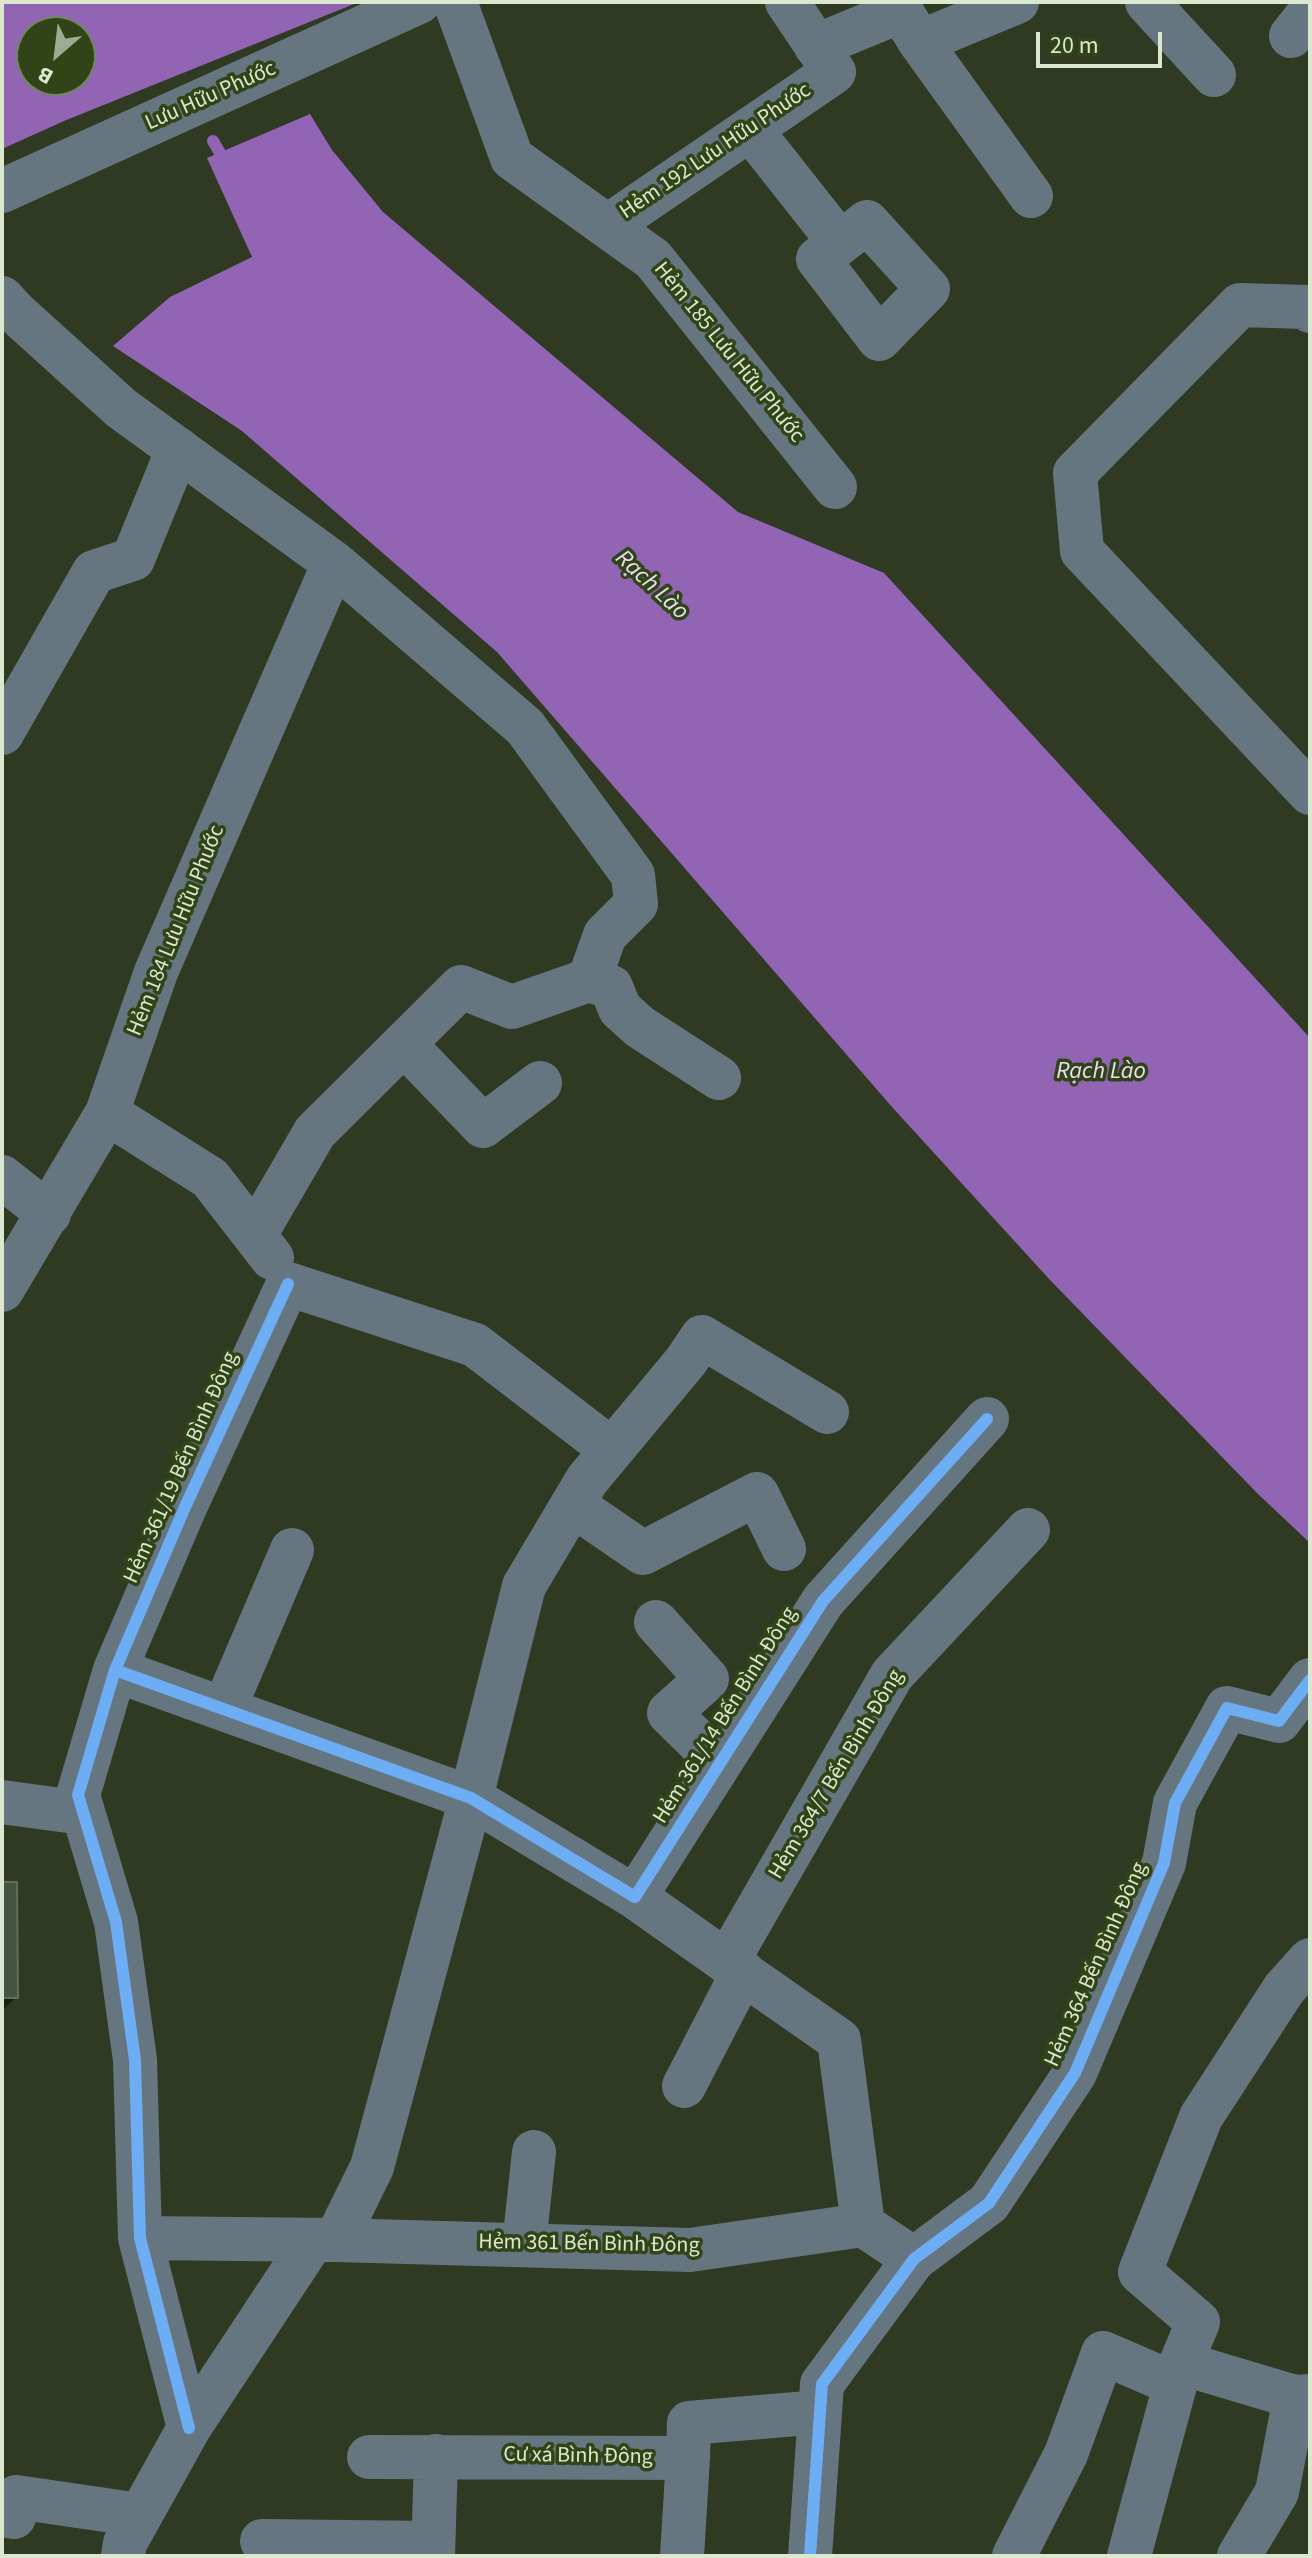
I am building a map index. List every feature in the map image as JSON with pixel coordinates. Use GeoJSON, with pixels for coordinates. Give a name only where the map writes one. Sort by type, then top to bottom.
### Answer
{"type":"FeatureCollection","features":[{"type":"Feature","properties":{"kind":"street","name":"Lưu Hữu Phước"},"geometry":{"type":"LineString","coordinates":[[2,191],[419,2]]}},
{"type":"Feature","properties":{"kind":"street","name":"Hẻm 185 Lưu Hữu Phước"},"geometry":{"type":"LineString","coordinates":[[455,2],[512,158],[653,259],[835,487]]}},
{"type":"Feature","properties":{"kind":"street","name":"Hẻm 192 Lưu Hữu Phước"},"geometry":{"type":"LineString","coordinates":[[608,226],[834,72],[787,2]]}},
{"type":"Feature","properties":{"kind":"street"},"geometry":{"type":"LineString","coordinates":[[920,42],[1017,2]]}},
{"type":"Feature","properties":{"kind":"street"},"geometry":{"type":"LineString","coordinates":[[1147,2],[1214,75]]}},
{"type":"Feature","properties":{"kind":"street"},"geometry":{"type":"LineString","coordinates":[[816,46],[901,11],[1031,196]]}},
{"type":"Feature","properties":{"kind":"street"},"geometry":{"type":"LineString","coordinates":[[750,129],[840,243]]}},
{"type":"Feature","properties":{"kind":"street"},"geometry":{"type":"LineString","coordinates":[[2,298],[121,408],[334,563],[525,727],[633,875],[636,904],[605,935],[589,980]]}},
{"type":"Feature","properties":{"kind":"street"},"geometry":{"type":"LineString","coordinates":[[1310,311],[1306,307],[1240,305],[1075,473],[1082,551],[1310,793]]}},
{"type":"Feature","properties":{"kind":"street"},"geometry":{"type":"LineString","coordinates":[[2,733],[94,572],[133,559],[178,449]]}},
{"type":"Feature","properties":{"kind":"street","name":"Hẻm 184 Lưu Hữu Phước"},"geometry":{"type":"LineString","coordinates":[[2,1290],[107,1113],[156,972],[334,563]]}},
{"type":"Feature","properties":{"kind":"street"},"geometry":{"type":"LineString","coordinates":[[255,1235],[315,1132],[461,987],[512,1007],[589,980],[611,987],[620,1009],[640,1027],[719,1078]]}},
{"type":"Feature","properties":{"kind":"street"},"geometry":{"type":"LineString","coordinates":[[404,1044],[483,1126],[540,1083]]}},
{"type":"Feature","properties":{"kind":"street"},"geometry":{"type":"LineString","coordinates":[[107,1113],[210,1178],[255,1235],[288,1284],[475,1345],[612,1450]]}},
{"type":"Feature","properties":{"kind":"street"},"geometry":{"type":"LineString","coordinates":[[2,1177],[49,1214]]}},
{"type":"Feature","properties":{"kind":"street","name":"Hẻm 361/19 Bến Bình Đông"},"geometry":{"type":"LineString","coordinates":[[189,2428],[140,2238],[135,2060],[116,1922],[78,1795],[115,1670],[185,1507],[288,1284]]}},
{"type":"Feature","properties":{"kind":"street"},"geometry":{"type":"LineString","coordinates":[[123,2556],[125,2543],[189,2428],[325,2240],[372,2167],[524,1586],[587,1480],[686,1361],[702,1337],[827,1412]]}},
{"type":"Feature","properties":{"kind":"street","name":"Hẻm 361/14 Bến Bình Đông"},"geometry":{"type":"LineString","coordinates":[[635,1897],[823,1601],[987,1419]]}},
{"type":"Feature","properties":{"kind":"street"},"geometry":{"type":"LineString","coordinates":[[573,1505],[643,1553],[757,1494],[784,1549]]}},
{"type":"Feature","properties":{"kind":"street","name":"Hẻm 364/7 Bến Bình Đông"},"geometry":{"type":"LineString","coordinates":[[684,2086],[735,1967],[892,1675],[1028,1530]]}},
{"type":"Feature","properties":{"kind":"street"},"geometry":{"type":"LineString","coordinates":[[224,1709],[292,1550]]}},
{"type":"Feature","properties":{"kind":"street"},"geometry":{"type":"LineString","coordinates":[[656,1622],[707,1679],[669,1713],[720,1763]]}},
{"type":"Feature","properties":{"kind":"street"},"geometry":{"type":"LineString","coordinates":[[115,1670],[471,1798],[635,1897],[839,2040],[863,2225],[914,2259]]}},
{"type":"Feature","properties":{"kind":"street","name":"Hẻm 364 Bến Bình Đông"},"geometry":{"type":"LineString","coordinates":[[810,2556],[822,2384],[914,2259],[989,2203],[1075,2073],[1164,1863],[1175,1803],[1227,1708],[1279,1721],[1310,1680]]}},
{"type":"Feature","properties":{"kind":"street"},"geometry":{"type":"LineString","coordinates":[[2,1802],[83,1813]]}},
{"type":"Feature","properties":{"kind":"street"},"geometry":{"type":"LineString","coordinates":[[1129,2556],[1178,2374],[1198,2322],[1140,2272],[1201,2117],[1284,1989],[1310,1960]]}},
{"type":"Feature","properties":{"kind":"street"},"geometry":{"type":"LineString","coordinates":[[524,2245],[534,2152]]}},
{"type":"Feature","properties":{"kind":"street","name":"Hẻm 361 Bến Bình Đông"},"geometry":{"type":"LineString","coordinates":[[140,2238],[690,2250],[863,2225]]}},
{"type":"Feature","properties":{"kind":"street"},"geometry":{"type":"LineString","coordinates":[[1014,2556],[1066,2454],[1103,2353],[1178,2374],[1302,2396],[1277,2492],[1239,2556]]}},
{"type":"Feature","properties":{"kind":"street"},"geometry":{"type":"LineString","coordinates":[[682,2556],[689,2423],[820,2412]]}},
{"type":"Feature","properties":{"kind":"street"},"geometry":{"type":"LineString","coordinates":[[262,2541],[433,2549],[436,2456]]}},
{"type":"Feature","properties":{"kind":"street","name":"Cư xá Bình Đông"},"geometry":{"type":"LineString","coordinates":[[369,2457],[688,2458]]}},
{"type":"Feature","properties":{"kind":"street"},"geometry":{"type":"LineString","coordinates":[[2,2515],[14,2517],[16,2497],[140,2515]]}},
{"type":"Feature","properties":{"kind":"water"},"geometry":{"type":"Polygon","coordinates":[[[2,2],[359,2],[2,149],[2,2]]]}},
{"type":"Feature","properties":{"kind":"water","name":"Rạch Lào"},"geometry":{"type":"Polygon","coordinates":[[[310,114],[332,150],[383,212],[738,512],[884,573],[1310,1038],[1310,1543],[1258,1494],[1050,1280],[892,1107],[497,652],[242,431],[113,346],[170,297],[252,257],[207,158],[310,114]]]}},
{"type":"Feature","properties":{"kind":"building"},"geometry":{"type":"Polygon","coordinates":[[[2,1882],[17,1882],[18,1998],[2,1998],[2,1882]]]}},
{"type":"Feature","properties":{"kind":"waterway","name":"Rạch Lào"},"geometry":{"type":"LineString","coordinates":[[213,141],[227,165]]}},
{"type":"Feature","properties":{"kind":"cycle path"},"geometry":{"type":"LineString","coordinates":[[189,2428],[140,2238],[135,2060],[116,1922],[78,1795],[115,1670],[185,1507],[288,1284]]}},
{"type":"Feature","properties":{"kind":"cycle path"},"geometry":{"type":"LineString","coordinates":[[115,1670],[471,1798],[635,1897],[823,1601],[987,1419]]}},
{"type":"Feature","properties":{"kind":"cycle path"},"geometry":{"type":"LineString","coordinates":[[810,2556],[822,2384],[914,2259],[989,2203],[1075,2073],[1164,1863],[1175,1803],[1227,1708],[1279,1721],[1310,1680]]}}]}
